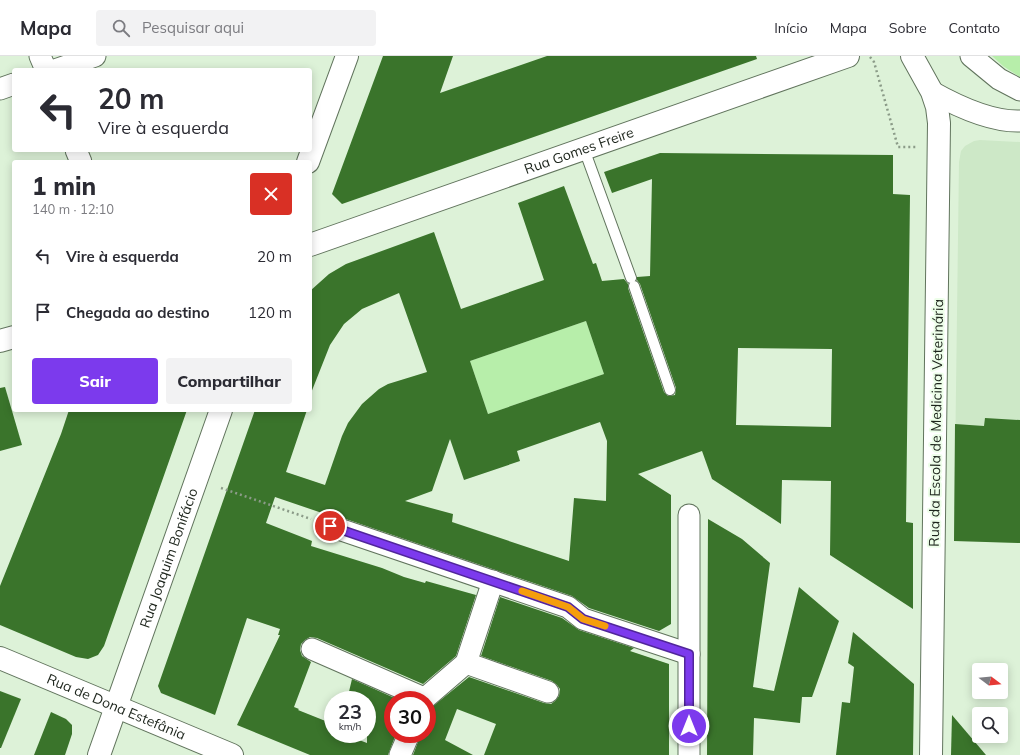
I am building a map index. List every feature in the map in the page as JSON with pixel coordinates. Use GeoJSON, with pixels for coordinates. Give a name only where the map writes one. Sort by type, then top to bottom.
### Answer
{"type":"FeatureCollection","features":[{"type":"Feature","properties":{"kind":"street"},"geometry":{"type":"LineString","coordinates":[[40,56],[45,68]]}},
{"type":"Feature","properties":{"kind":"street"},"geometry":{"type":"LineString","coordinates":[[60,68],[95,56]]}},
{"type":"Feature","properties":{"kind":"street"},"geometry":{"type":"LineString","coordinates":[[312,151],[347,56]]}},
{"type":"Feature","properties":{"kind":"street","name":"Rua Gomes Freire"},"geometry":{"type":"LineString","coordinates":[[312,244],[848,56]]}},
{"type":"Feature","properties":{"kind":"street","name":"Rua da Escola de Medicina Veterinária"},"geometry":{"type":"LineString","coordinates":[[912,56],[932,92],[938,107],[939,123],[931,755]]}},
{"type":"Feature","properties":{"kind":"street"},"geometry":{"type":"LineString","coordinates":[[971,56],[999,79],[1020,90]]}},
{"type":"Feature","properties":{"kind":"street"},"geometry":{"type":"LineString","coordinates":[[0,89],[12,85]]}},
{"type":"Feature","properties":{"kind":"street"},"geometry":{"type":"LineString","coordinates":[[932,92],[945,100],[974,113],[1020,121]]}},
{"type":"Feature","properties":{"kind":"street"},"geometry":{"type":"LineString","coordinates":[[0,341],[12,338]]}},
{"type":"Feature","properties":{"kind":"street","name":"Rua Joaquim Bonifácio"},"geometry":{"type":"LineString","coordinates":[[100,755],[220,412]]}},
{"type":"Feature","properties":{"kind":"street"},"geometry":{"type":"LineString","coordinates":[[688,755],[689,515]]}},
{"type":"Feature","properties":{"kind":"street"},"geometry":{"type":"LineString","coordinates":[[330,526],[568,607],[583,619],[689,654]]}},
{"type":"Feature","properties":{"kind":"street"},"geometry":{"type":"LineString","coordinates":[[433,691],[466,663],[493,581]]}},
{"type":"Feature","properties":{"kind":"street"},"geometry":{"type":"LineString","coordinates":[[312,648],[406,691]]}},
{"type":"Feature","properties":{"kind":"street","name":"Rua de Dona Estefânia"},"geometry":{"type":"LineString","coordinates":[[0,658],[232,755]]}},
{"type":"Feature","properties":{"kind":"street"},"geometry":{"type":"LineString","coordinates":[[466,663],[548,692]]}},
{"type":"Feature","properties":{"kind":"street"},"geometry":{"type":"LineString","coordinates":[[400,755],[405,743]]}},
{"type":"Feature","properties":{"kind":"lane"},"geometry":{"type":"LineString","coordinates":[[584,149],[670,390]]}},
{"type":"Feature","properties":{"kind":"path"},"geometry":{"type":"LineString","coordinates":[[870,56],[874,62],[898,147],[939,148]]}},
{"type":"Feature","properties":{"kind":"path"},"geometry":{"type":"LineString","coordinates":[[221,488],[330,526]]}},
{"type":"Feature","properties":{"kind":"shaded area"},"geometry":{"type":"Polygon","coordinates":[[[974,141],[1020,142],[1020,543],[954,541],[959,162],[961,151],[965,146],[974,141]]]}},
{"type":"Feature","properties":{"kind":"green space"},"geometry":{"type":"Polygon","coordinates":[[[992,56],[1020,56],[1020,77],[1003,66],[992,56]]]}},
{"type":"Feature","properties":{"kind":"green space"},"geometry":{"type":"Polygon","coordinates":[[[586,321],[604,374],[488,414],[470,361],[586,321]]]}},
{"type":"Feature","properties":{"kind":"building"},"geometry":{"type":"Polygon","coordinates":[[[383,56],[453,56],[440,93],[547,56],[756,56],[757,59],[342,204],[332,194],[383,56]]]}},
{"type":"Feature","properties":{"kind":"building"},"geometry":{"type":"Polygon","coordinates":[[[660,153],[893,155],[893,194],[910,195],[906,522],[913,523],[913,609],[830,555],[831,481],[782,480],[781,524],[712,479],[702,451],[638,474],[671,495],[671,624],[659,631],[589,608],[572,596],[334,515],[322,513],[275,497],[266,523],[312,541],[311,546],[382,568],[404,577],[425,583],[426,581],[476,595],[456,656],[423,684],[317,638],[310,637],[301,644],[300,650],[302,656],[311,662],[294,707],[324,720],[324,743],[376,743],[376,691],[349,691],[352,679],[384,693],[384,743],[393,743],[388,755],[310,755],[237,725],[280,635],[278,635],[280,629],[247,618],[215,715],[161,693],[158,686],[254,412],[306,412],[286,472],[325,485],[342,436],[348,423],[362,404],[379,389],[388,384],[427,372],[399,293],[362,309],[344,324],[330,345],[312,390],[312,289],[329,274],[346,264],[434,232],[461,309],[544,280],[518,203],[564,186],[593,264],[596,263],[602,281],[624,279],[628,284],[628,288],[664,392],[668,396],[675,395],[676,388],[640,284],[637,280],[637,277],[650,276],[652,179],[612,193],[604,172],[660,153]],[[586,321],[470,361],[488,414],[604,374],[586,321]],[[738,348],[736,425],[831,427],[832,349],[738,348]],[[600,422],[517,451],[520,461],[464,480],[450,439],[432,491],[405,501],[453,514],[452,522],[569,561],[574,498],[606,501],[607,441],[600,422]]]}},
{"type":"Feature","properties":{"kind":"building"},"geometry":{"type":"Polygon","coordinates":[[[5,387],[22,445],[0,451],[0,388],[5,387]]]}},
{"type":"Feature","properties":{"kind":"building"},"geometry":{"type":"Polygon","coordinates":[[[68,412],[186,412],[104,646],[98,655],[88,659],[76,657],[0,625],[0,586],[61,434],[68,412]]]}},
{"type":"Feature","properties":{"kind":"building"},"geometry":{"type":"Polygon","coordinates":[[[985,418],[1020,420],[1020,543],[954,541],[955,424],[984,426],[985,418]]]}},
{"type":"Feature","properties":{"kind":"building"},"geometry":{"type":"Polygon","coordinates":[[[708,519],[742,539],[770,563],[753,687],[774,691],[799,587],[839,621],[812,697],[802,697],[800,723],[754,718],[753,755],[707,755],[708,519]]]}},
{"type":"Feature","properties":{"kind":"building"},"geometry":{"type":"Polygon","coordinates":[[[500,597],[562,618],[579,630],[634,648],[630,651],[669,664],[669,755],[484,755],[496,724],[457,709],[445,740],[473,755],[413,755],[418,743],[436,743],[436,704],[469,677],[544,703],[551,704],[559,696],[560,689],[552,681],[481,656],[500,597]]]}},
{"type":"Feature","properties":{"kind":"building"},"geometry":{"type":"Polygon","coordinates":[[[853,632],[914,684],[913,755],[836,755],[842,702],[850,703],[854,667],[848,663],[853,632]]]}},
{"type":"Feature","properties":{"kind":"building"},"geometry":{"type":"Polygon","coordinates":[[[0,691],[21,699],[1,748],[0,748],[0,691]]]}},
{"type":"Feature","properties":{"kind":"building"},"geometry":{"type":"Polygon","coordinates":[[[51,712],[66,719],[72,725],[72,734],[65,755],[34,755],[51,712]]]}},
{"type":"Feature","properties":{"kind":"building"},"geometry":{"type":"Polygon","coordinates":[[[952,715],[972,739],[972,743],[976,743],[986,755],[951,755],[952,715]]]}},
{"type":"Feature","properties":{"kind":"slow traffic"},"geometry":{"type":"LineString","coordinates":[[522,591],[568,607],[583,619],[605,626]]}},
{"type":"Feature","properties":{"kind":"route"},"geometry":{"type":"LineString","coordinates":[[330,526],[568,607],[583,619],[689,654],[689,726]]}}]}
